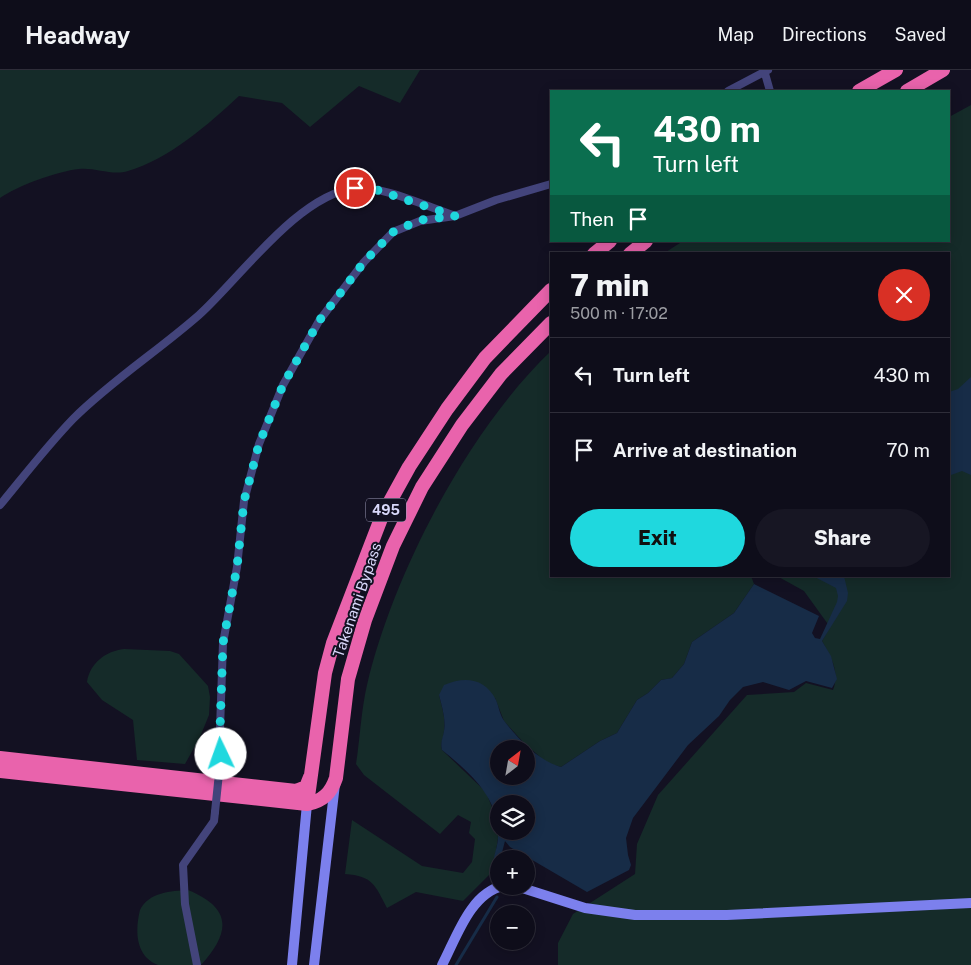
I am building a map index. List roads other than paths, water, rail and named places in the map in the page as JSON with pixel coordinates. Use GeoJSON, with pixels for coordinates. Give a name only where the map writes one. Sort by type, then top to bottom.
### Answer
{"type":"FeatureCollection","features":[{"type":"Feature","properties":{"kind":"highway"},"geometry":{"type":"LineString","coordinates":[[861,90],[896,70]]}},
{"type":"Feature","properties":{"kind":"highway"},"geometry":{"type":"LineString","coordinates":[[909,90],[944,70]]}},
{"type":"Feature","properties":{"kind":"highway"},"geometry":{"type":"LineString","coordinates":[[596,252],[609,242]]}},
{"type":"Feature","properties":{"kind":"highway"},"geometry":{"type":"LineString","coordinates":[[632,252],[645,242]]}},
{"type":"Feature","properties":{"kind":"highway","name":"Takenami Bypass"},"geometry":{"type":"LineString","coordinates":[[302,798],[311,774],[326,673],[333,643],[382,516],[408,467],[447,408],[485,358],[550,291]]}},
{"type":"Feature","properties":{"kind":"highway","name":"Takenami Bypass"},"geometry":{"type":"LineString","coordinates":[[323,799],[333,787],[336,778],[348,679],[365,620],[393,546],[422,487],[462,425],[501,374],[550,324]]}},
{"type":"Feature","properties":{"kind":"highway"},"geometry":{"type":"LineString","coordinates":[[0,758],[302,798]]}},
{"type":"Feature","properties":{"kind":"highway"},"geometry":{"type":"LineString","coordinates":[[0,771],[323,799]]}},
{"type":"Feature","properties":{"kind":"street"},"geometry":{"type":"LineString","coordinates":[[730,90],[766,70],[770,90]]}},
{"type":"Feature","properties":{"kind":"street"},"geometry":{"type":"LineString","coordinates":[[198,965],[185,904],[183,865],[214,820],[221,754],[223,643],[237,567],[244,501],[259,444],[283,385],[319,321],[364,262],[393,232],[420,220],[455,216],[496,200],[550,184]]}},
{"type":"Feature","properties":{"kind":"street"},"geometry":{"type":"LineString","coordinates":[[0,506],[74,418],[199,315],[272,240],[313,205],[355,188],[374,189],[455,216]]}},
{"type":"Feature","properties":{"kind":"street"},"geometry":{"type":"LineString","coordinates":[[314,965],[336,778]]}},
{"type":"Feature","properties":{"kind":"street"},"geometry":{"type":"LineString","coordinates":[[292,965],[306,820],[302,798]]}},
{"type":"Feature","properties":{"kind":"street"},"geometry":{"type":"LineString","coordinates":[[323,799],[333,811]]}},
{"type":"Feature","properties":{"kind":"street"},"geometry":{"type":"LineString","coordinates":[[442,965],[472,909],[482,896],[490,892]]}},
{"type":"Feature","properties":{"kind":"street"},"geometry":{"type":"LineString","coordinates":[[535,892],[585,908],[635,915],[727,915],[971,903]]}},
{"type":"Feature","properties":{"kind":"water"},"geometry":{"type":"Polygon","coordinates":[[[971,377],[971,475],[962,471],[950,476],[950,392],[958,389],[971,377]]]}},
{"type":"Feature","properties":{"kind":"water"},"geometry":{"type":"Polygon","coordinates":[[[815,577],[844,577],[848,593],[847,601],[822,641],[831,656],[837,679],[832,688],[806,681],[789,690],[763,682],[743,687],[730,700],[719,716],[688,745],[633,818],[626,838],[631,865],[629,870],[587,892],[535,862],[535,850],[515,850],[505,841],[503,850],[496,850],[498,840],[535,840],[535,795],[490,795],[490,802],[472,777],[442,750],[441,742],[444,722],[439,695],[444,685],[459,680],[467,680],[480,683],[486,687],[496,700],[503,720],[521,740],[490,740],[490,785],[535,785],[535,753],[561,767],[600,741],[617,733],[637,700],[648,693],[661,680],[672,678],[684,664],[692,642],[734,613],[754,584],[819,616],[812,633],[815,638],[820,639],[837,602],[836,588],[815,577]]]}},
{"type":"Feature","properties":{"kind":"waterway"},"geometry":{"type":"LineString","coordinates":[[456,965],[497,897]]}}]}
